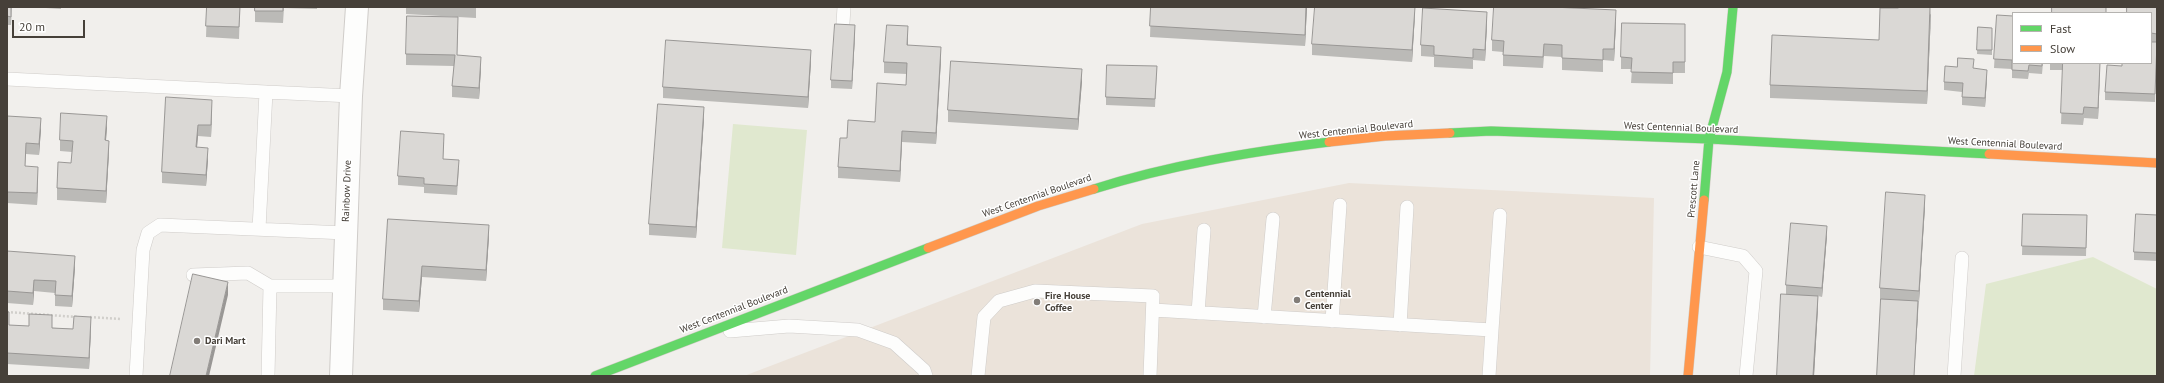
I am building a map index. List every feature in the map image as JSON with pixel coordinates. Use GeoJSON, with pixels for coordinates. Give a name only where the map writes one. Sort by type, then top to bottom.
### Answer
{"type":"FeatureCollection","features":[{"type":"Feature","properties":{"kind":"main road","name":"Prescott Lane"},"geometry":{"type":"LineString","coordinates":[[1688,376],[1709,139],[1727,72],[1733,7]]}},
{"type":"Feature","properties":{"kind":"main road","name":"West Centennial Boulevard"},"geometry":{"type":"LineString","coordinates":[[595,376],[706,332],[1038,206],[1140,174],[1239,154],[1385,136],[1491,131],[1709,139],[2157,163]]}},
{"type":"Feature","properties":{"kind":"street","name":"Rainbow Drive"},"geometry":{"type":"LineString","coordinates":[[342,376],[351,96],[357,7]]}},
{"type":"Feature","properties":{"kind":"lane"},"geometry":{"type":"LineString","coordinates":[[843,23],[844,7]]}},
{"type":"Feature","properties":{"kind":"lane"},"geometry":{"type":"LineString","coordinates":[[7,79],[351,96]]}},
{"type":"Feature","properties":{"kind":"lane"},"geometry":{"type":"LineString","coordinates":[[259,230],[266,92]]}},
{"type":"Feature","properties":{"kind":"lane"},"geometry":{"type":"LineString","coordinates":[[1332,321],[1340,204]]}},
{"type":"Feature","properties":{"kind":"lane"},"geometry":{"type":"LineString","coordinates":[[1400,325],[1407,207]]}},
{"type":"Feature","properties":{"kind":"lane"},"geometry":{"type":"LineString","coordinates":[[1489,376],[1500,214]]}},
{"type":"Feature","properties":{"kind":"lane"},"geometry":{"type":"LineString","coordinates":[[1264,317],[1273,219]]}},
{"type":"Feature","properties":{"kind":"lane"},"geometry":{"type":"LineString","coordinates":[[136,376],[143,250],[148,233],[160,225],[346,233]]}},
{"type":"Feature","properties":{"kind":"lane"},"geometry":{"type":"LineString","coordinates":[[1198,313],[1204,230]]}},
{"type":"Feature","properties":{"kind":"lane"},"geometry":{"type":"LineString","coordinates":[[1699,247],[1743,256],[1756,271],[1746,376]]}},
{"type":"Feature","properties":{"kind":"lane"},"geometry":{"type":"LineString","coordinates":[[1954,376],[1962,258]]}},
{"type":"Feature","properties":{"kind":"lane"},"geometry":{"type":"LineString","coordinates":[[193,275],[248,273],[270,286],[344,286]]}},
{"type":"Feature","properties":{"kind":"lane"},"geometry":{"type":"LineString","coordinates":[[268,376],[270,286]]}},
{"type":"Feature","properties":{"kind":"lane"},"geometry":{"type":"LineString","coordinates":[[979,373],[984,317],[999,301],[1035,291],[1153,296],[1150,376]]}},
{"type":"Feature","properties":{"kind":"lane"},"geometry":{"type":"LineString","coordinates":[[1153,310],[1492,330]]}},
{"type":"Feature","properties":{"kind":"lane"},"geometry":{"type":"LineString","coordinates":[[706,332],[789,326],[858,330],[894,343],[924,370],[926,376]]}},
{"type":"Feature","properties":{"kind":"path"},"geometry":{"type":"LineString","coordinates":[[7,312],[139,321]]}},
{"type":"Feature","properties":{"kind":"shaded area","name":"Centennial Center"},"geometry":{"type":"Polygon","coordinates":[[[1349,183],[1654,198],[1650,376],[744,376],[1142,224],[1349,183]]]}},
{"type":"Feature","properties":{"kind":"green space"},"geometry":{"type":"Polygon","coordinates":[[[733,124],[807,130],[796,255],[722,248],[733,124]]]}},
{"type":"Feature","properties":{"kind":"green space"},"geometry":{"type":"Polygon","coordinates":[[[2093,257],[2157,289],[2157,376],[1974,376],[1986,284],[2093,257]]]}},
{"type":"Feature","properties":{"kind":"building"},"geometry":{"type":"Polygon","coordinates":[[[7,7],[11,7],[11,17],[7,16],[7,7]]]}},
{"type":"Feature","properties":{"kind":"building"},"geometry":{"type":"Polygon","coordinates":[[[207,7],[240,7],[239,27],[206,26],[207,7]]]}},
{"type":"Feature","properties":{"kind":"building"},"geometry":{"type":"Polygon","coordinates":[[[255,7],[283,7],[283,11],[255,11],[255,7]]]}},
{"type":"Feature","properties":{"kind":"building"},"geometry":{"type":"Polygon","coordinates":[[[1151,7],[1306,7],[1305,35],[1150,26],[1151,7]]]}},
{"type":"Feature","properties":{"kind":"building"},"geometry":{"type":"Polygon","coordinates":[[[1315,7],[1415,7],[1412,50],[1312,44],[1315,7]]]}},
{"type":"Feature","properties":{"kind":"building"},"geometry":{"type":"Polygon","coordinates":[[[1494,7],[1552,7],[1616,10],[1614,49],[1603,49],[1603,60],[1562,58],[1562,45],[1544,44],[1543,57],[1503,55],[1504,41],[1492,40],[1494,7]]]}},
{"type":"Feature","properties":{"kind":"building"},"geometry":{"type":"Polygon","coordinates":[[[1930,7],[1927,91],[1770,85],[1772,35],[1879,40],[1880,8],[1930,7]]]}},
{"type":"Feature","properties":{"kind":"building"},"geometry":{"type":"Polygon","coordinates":[[[2052,7],[2106,7],[2106,12],[2052,12],[2052,7]]]}},
{"type":"Feature","properties":{"kind":"building"},"geometry":{"type":"Polygon","coordinates":[[[2127,7],[2157,7],[2157,34],[2152,33],[2152,12],[2127,12],[2127,7]]]}},
{"type":"Feature","properties":{"kind":"building"},"geometry":{"type":"Polygon","coordinates":[[[1423,8],[1487,12],[1485,50],[1473,49],[1473,58],[1434,55],[1434,46],[1421,45],[1423,8]]]}},
{"type":"Feature","properties":{"kind":"building"},"geometry":{"type":"Polygon","coordinates":[[[1997,15],[2012,16],[2012,60],[1994,59],[1997,15]]]}},
{"type":"Feature","properties":{"kind":"building"},"geometry":{"type":"Polygon","coordinates":[[[407,16],[458,17],[457,55],[481,57],[479,88],[452,86],[455,55],[406,54],[407,16]]]}},
{"type":"Feature","properties":{"kind":"building"},"geometry":{"type":"Polygon","coordinates":[[[1622,23],[1685,24],[1685,62],[1673,62],[1673,73],[1631,72],[1632,58],[1621,57],[1622,23]]]}},
{"type":"Feature","properties":{"kind":"building"},"geometry":{"type":"Polygon","coordinates":[[[835,24],[855,25],[852,81],[831,80],[835,24]]]}},
{"type":"Feature","properties":{"kind":"building"},"geometry":{"type":"Polygon","coordinates":[[[887,25],[908,26],[907,45],[941,47],[936,133],[902,131],[900,171],[838,167],[840,138],[847,138],[848,120],[875,122],[877,83],[906,85],[907,63],[884,62],[887,25]]]}},
{"type":"Feature","properties":{"kind":"building"},"geometry":{"type":"Polygon","coordinates":[[[1978,27],[1992,28],[1992,50],[1977,50],[1978,27]]]}},
{"type":"Feature","properties":{"kind":"building"},"geometry":{"type":"Polygon","coordinates":[[[666,40],[811,50],[808,97],[663,87],[666,40]]]}},
{"type":"Feature","properties":{"kind":"building"},"geometry":{"type":"Polygon","coordinates":[[[2152,42],[2157,42],[2155,94],[2105,92],[2107,65],[2122,66],[2122,64],[2152,64],[2152,42]]]}},
{"type":"Feature","properties":{"kind":"building"},"geometry":{"type":"Polygon","coordinates":[[[1958,58],[1974,59],[1973,68],[1987,70],[1985,98],[1962,97],[1963,83],[1944,82],[1945,66],[1957,67],[1958,58]]]}},
{"type":"Feature","properties":{"kind":"building"},"geometry":{"type":"Polygon","coordinates":[[[951,61],[1082,69],[1078,119],[948,110],[951,61]]]}},
{"type":"Feature","properties":{"kind":"building"},"geometry":{"type":"Polygon","coordinates":[[[2012,64],[2042,64],[2042,66],[2029,65],[2028,71],[2012,70],[2012,64]]]}},
{"type":"Feature","properties":{"kind":"building"},"geometry":{"type":"Polygon","coordinates":[[[2063,64],[2100,64],[2098,108],[2084,107],[2083,114],[2061,113],[2063,64]]]}},
{"type":"Feature","properties":{"kind":"building"},"geometry":{"type":"Polygon","coordinates":[[[1107,65],[1157,66],[1155,99],[1106,97],[1107,65]]]}},
{"type":"Feature","properties":{"kind":"building"},"geometry":{"type":"Polygon","coordinates":[[[166,97],[212,100],[211,125],[198,125],[196,147],[208,148],[206,175],[162,172],[166,97]]]}},
{"type":"Feature","properties":{"kind":"building"},"geometry":{"type":"Polygon","coordinates":[[[658,104],[704,107],[696,227],[649,224],[658,104]]]}},
{"type":"Feature","properties":{"kind":"building"},"geometry":{"type":"Polygon","coordinates":[[[61,113],[107,116],[105,140],[109,141],[106,191],[57,188],[58,162],[71,163],[73,141],[60,140],[61,113]]]}},
{"type":"Feature","properties":{"kind":"building"},"geometry":{"type":"Polygon","coordinates":[[[7,116],[41,118],[39,144],[26,143],[25,166],[38,167],[37,193],[7,192],[7,116]]]}},
{"type":"Feature","properties":{"kind":"building"},"geometry":{"type":"Polygon","coordinates":[[[401,131],[444,134],[443,159],[459,160],[457,186],[424,184],[424,178],[398,176],[401,131]]]}},
{"type":"Feature","properties":{"kind":"building"},"geometry":{"type":"Polygon","coordinates":[[[1886,192],[1925,195],[1919,291],[1880,288],[1886,192]]]}},
{"type":"Feature","properties":{"kind":"building"},"geometry":{"type":"Polygon","coordinates":[[[2023,214],[2087,215],[2086,248],[2022,246],[2023,214]]]}},
{"type":"Feature","properties":{"kind":"building"},"geometry":{"type":"Polygon","coordinates":[[[2136,214],[2157,215],[2157,253],[2134,252],[2136,214]]]}},
{"type":"Feature","properties":{"kind":"building"},"geometry":{"type":"Polygon","coordinates":[[[388,219],[489,225],[486,270],[422,266],[419,301],[383,299],[388,219]]]}},
{"type":"Feature","properties":{"kind":"building"},"geometry":{"type":"Polygon","coordinates":[[[1791,223],[1827,226],[1822,288],[1786,285],[1791,223]]]}},
{"type":"Feature","properties":{"kind":"building"},"geometry":{"type":"Polygon","coordinates":[[[7,251],[75,256],[72,296],[55,295],[56,281],[34,280],[33,293],[7,291],[7,251]]]}},
{"type":"Feature","properties":{"kind":"building"},"geometry":{"type":"Polygon","coordinates":[[[193,274],[228,282],[206,376],[170,376],[193,274]]]}},
{"type":"Feature","properties":{"kind":"building"},"geometry":{"type":"Polygon","coordinates":[[[1781,294],[1818,296],[1813,376],[1777,376],[1781,294]]]}},
{"type":"Feature","properties":{"kind":"building"},"geometry":{"type":"Polygon","coordinates":[[[1881,299],[1918,301],[1914,376],[1877,376],[1881,299]]]}},
{"type":"Feature","properties":{"kind":"building"},"geometry":{"type":"Polygon","coordinates":[[[7,312],[9,312],[9,325],[29,326],[29,314],[52,315],[52,328],[73,329],[74,316],[91,317],[89,358],[7,353],[7,312]]]}},
{"type":"Feature","properties":{"kind":"traffic: fast"},"geometry":{"type":"LineString","coordinates":[[1704,200],[1709,139],[1727,72],[1733,7]]}},
{"type":"Feature","properties":{"kind":"traffic: fast"},"geometry":{"type":"LineString","coordinates":[[1450,133],[1491,131],[1709,139],[1989,154]]}},
{"type":"Feature","properties":{"kind":"traffic: fast"},"geometry":{"type":"LineString","coordinates":[[1094,189],[1123,180],[1210,160],[1329,142]]}},
{"type":"Feature","properties":{"kind":"traffic: fast"},"geometry":{"type":"LineString","coordinates":[[595,376],[928,248]]}},
{"type":"Feature","properties":{"kind":"traffic: slow"},"geometry":{"type":"LineString","coordinates":[[1329,142],[1385,136],[1450,133]]}},
{"type":"Feature","properties":{"kind":"traffic: slow"},"geometry":{"type":"LineString","coordinates":[[1989,154],[2157,163]]}},
{"type":"Feature","properties":{"kind":"traffic: slow"},"geometry":{"type":"LineString","coordinates":[[928,248],[1038,206],[1094,189]]}},
{"type":"Feature","properties":{"kind":"traffic: slow"},"geometry":{"type":"LineString","coordinates":[[1688,376],[1704,200]]}},
{"type":"Feature","properties":{"kind":"place","name":"Centennial Center"},"geometry":{"type":"Point","coordinates":[1297,300]}},
{"type":"Feature","properties":{"kind":"place","name":"Fire House Coffee"},"geometry":{"type":"Point","coordinates":[1037,302]}},
{"type":"Feature","properties":{"kind":"place","name":"Dari Mart"},"geometry":{"type":"Point","coordinates":[197,341]}}]}
